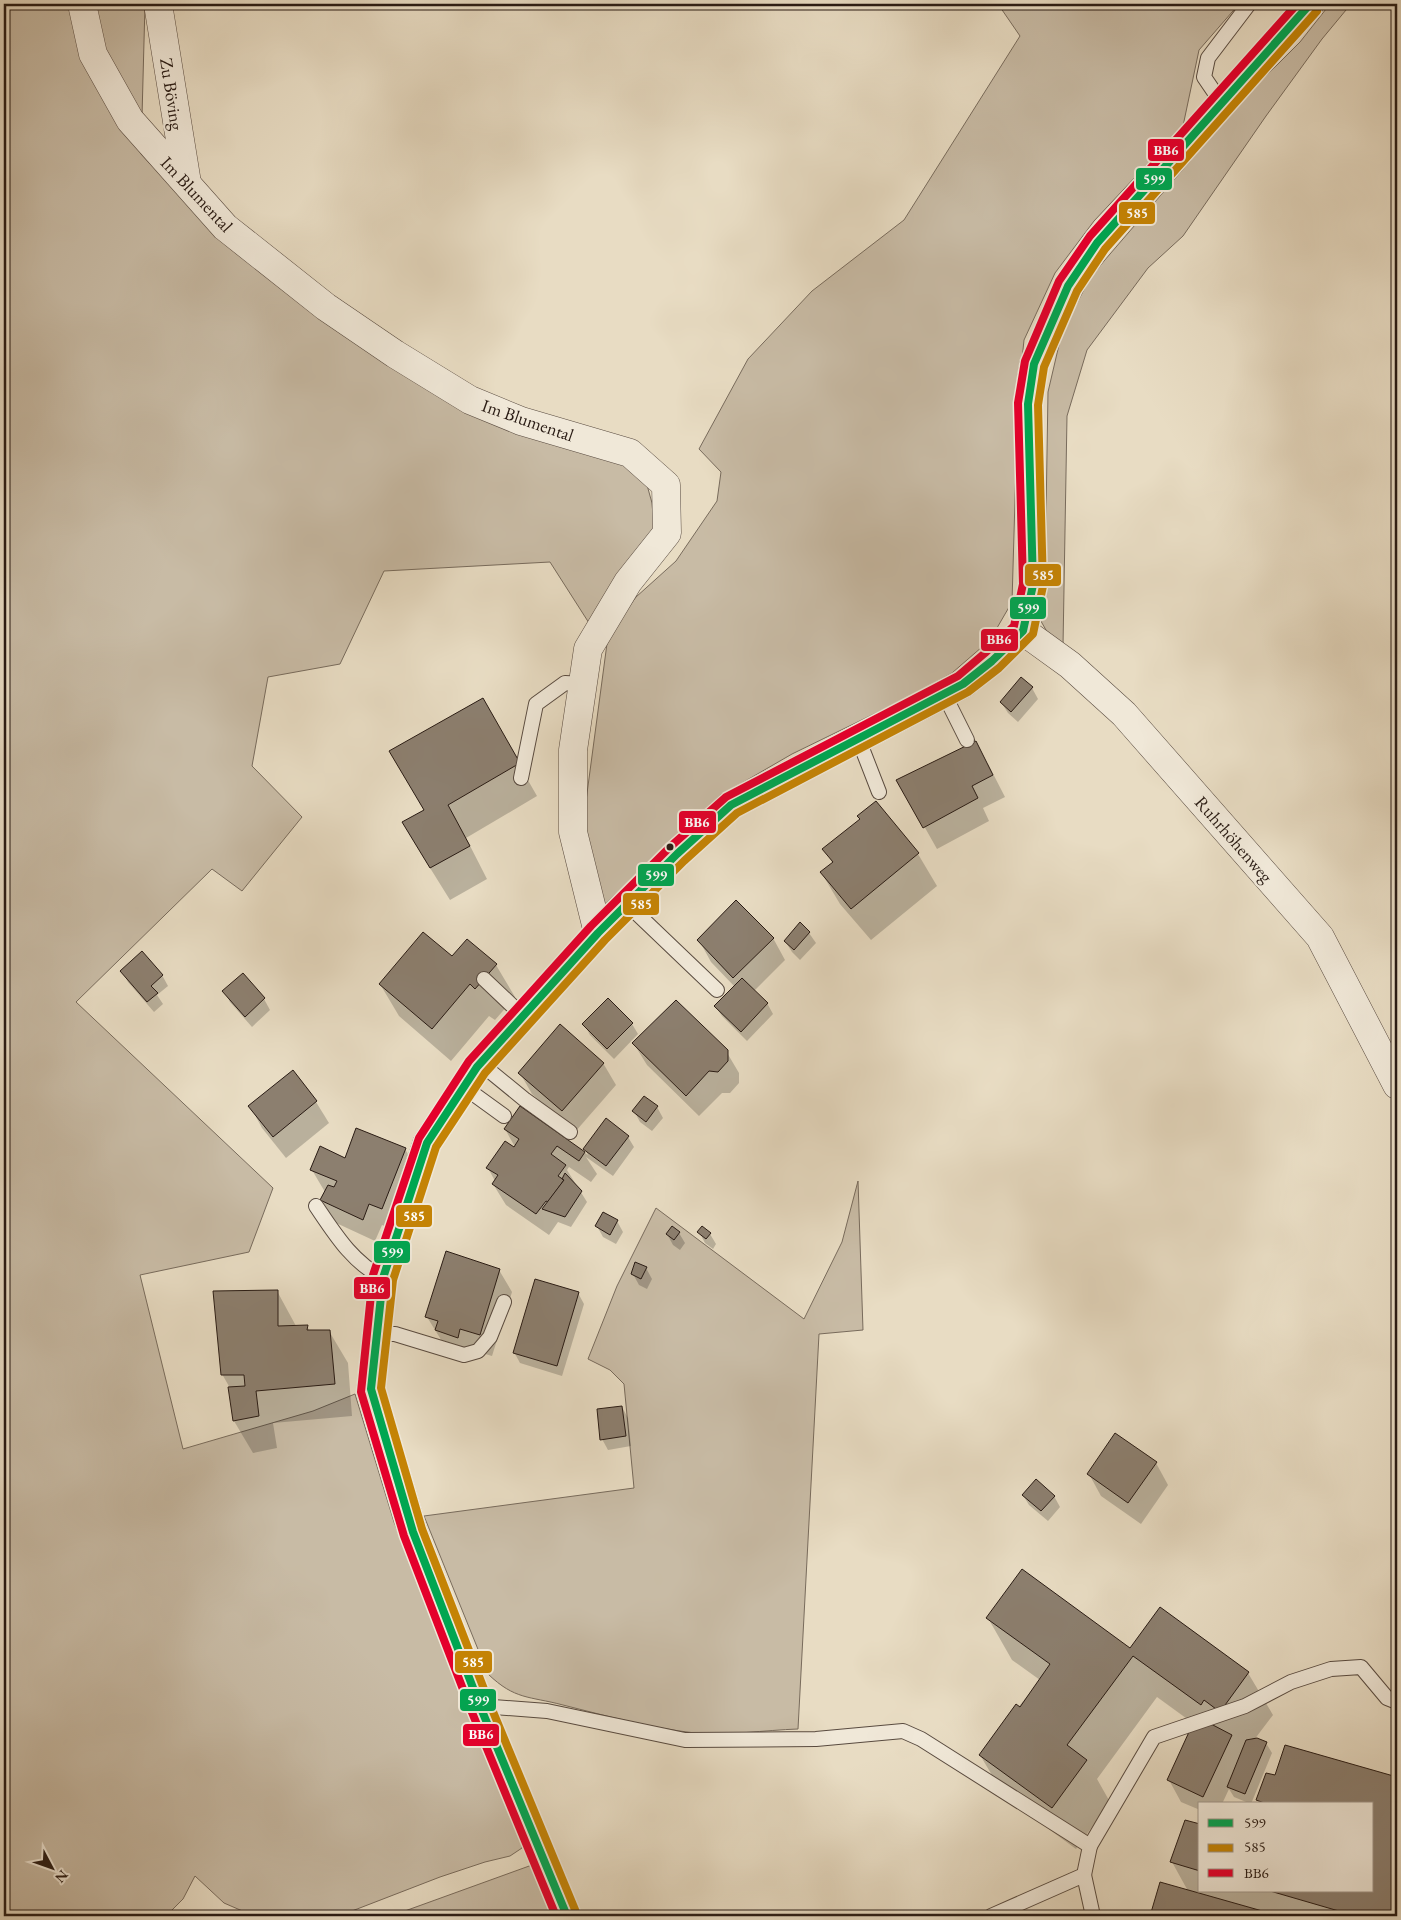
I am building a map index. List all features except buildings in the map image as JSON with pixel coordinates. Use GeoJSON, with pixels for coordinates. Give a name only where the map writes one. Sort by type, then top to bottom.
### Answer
{"type":"FeatureCollection","features":[{"type":"Feature","properties":{"kind":"street","name":"Im Blumental"},"geometry":{"type":"LineString","coordinates":[[82,4],[93,54],[130,120],[225,227],[326,307],[395,354],[470,400],[521,421],[630,453],[666,486],[667,533],[628,582],[588,649],[582,684],[573,750],[573,832],[598,934]]}},
{"type":"Feature","properties":{"kind":"street","name":"Zu Böving"},"geometry":{"type":"LineString","coordinates":[[158,4],[186,183]]}},
{"type":"Feature","properties":{"kind":"street"},"geometry":{"type":"LineString","coordinates":[[567,1916],[480,1706],[413,1532],[371,1389],[382,1278],[427,1143],[480,1063],[627,904],[677,854],[731,805],[963,684],[992,661],[1023,631],[1032,585],[1028,404],[1034,364],[1068,286],[1097,243],[1310,4]]}},
{"type":"Feature","properties":{"kind":"street","name":"Ruhrhöhenweg"},"geometry":{"type":"LineString","coordinates":[[1023,631],[1070,665],[1124,714],[1320,938],[1397,1085]]}},
{"type":"Feature","properties":{"kind":"lane"},"geometry":{"type":"LineString","coordinates":[[1221,102],[1204,77],[1208,58],[1249,4]]}},
{"type":"Feature","properties":{"kind":"lane"},"geometry":{"type":"LineString","coordinates":[[521,778],[536,704],[565,683],[582,684]]}},
{"type":"Feature","properties":{"kind":"lane"},"geometry":{"type":"LineString","coordinates":[[944,694],[967,740]]}},
{"type":"Feature","properties":{"kind":"lane"},"geometry":{"type":"LineString","coordinates":[[858,738],[879,792]]}},
{"type":"Feature","properties":{"kind":"lane"},"geometry":{"type":"LineString","coordinates":[[627,904],[717,990]]}},
{"type":"Feature","properties":{"kind":"lane"},"geometry":{"type":"LineString","coordinates":[[484,979],[523,1016]]}},
{"type":"Feature","properties":{"kind":"lane"},"geometry":{"type":"LineString","coordinates":[[480,1063],[524,1099],[570,1132]]}},
{"type":"Feature","properties":{"kind":"lane"},"geometry":{"type":"LineString","coordinates":[[464,1087],[504,1116]]}},
{"type":"Feature","properties":{"kind":"lane"},"geometry":{"type":"LineString","coordinates":[[316,1206],[350,1253],[367,1270],[382,1278]]}},
{"type":"Feature","properties":{"kind":"lane"},"geometry":{"type":"LineString","coordinates":[[376,1334],[395,1334],[464,1355],[478,1350],[490,1337],[504,1302]]}},
{"type":"Feature","properties":{"kind":"lane"},"geometry":{"type":"LineString","coordinates":[[1093,1916],[1084,1876],[1090,1846],[1154,1737],[1245,1706],[1291,1682],[1331,1669],[1361,1667],[1387,1698],[1397,1702]]}},
{"type":"Feature","properties":{"kind":"lane"},"geometry":{"type":"LineString","coordinates":[[480,1706],[547,1711],[685,1740],[816,1739],[903,1731],[921,1739],[1090,1846]]}},
{"type":"Feature","properties":{"kind":"lane"},"geometry":{"type":"LineString","coordinates":[[991,1916],[1084,1876]]}},
{"type":"Feature","properties":{"kind":"shaded area"},"geometry":{"type":"Polygon","coordinates":[[[4,4],[145,4],[141,154],[203,220],[324,321],[620,458],[647,485],[652,503],[654,527],[589,623],[550,562],[384,571],[340,664],[268,677],[252,766],[302,817],[242,891],[212,869],[76,1002],[273,1188],[249,1252],[140,1275],[183,1449],[313,1411],[355,1394],[394,1522],[524,1842],[522,1848],[510,1856],[440,1877],[339,1916],[254,1916],[224,1903],[195,1876],[183,1899],[166,1916],[4,1916],[4,4]]]}},
{"type":"Feature","properties":{"kind":"shaded area"},"geometry":{"type":"Polygon","coordinates":[[[998,4],[1239,4],[1199,50],[1183,126],[1094,221],[1055,273],[1024,340],[1018,398],[1012,602],[990,640],[952,673],[913,695],[792,754],[723,794],[603,906],[582,831],[608,636],[636,597],[676,561],[717,501],[721,472],[699,449],[748,359],[812,291],[904,220],[1020,36],[998,4]]]}},
{"type":"Feature","properties":{"kind":"shaded area"},"geometry":{"type":"Polygon","coordinates":[[[1330,4],[1351,4],[1322,39],[1266,116],[1183,236],[1148,268],[1087,350],[1067,416],[1063,646],[1046,630],[1038,616],[1045,577],[1048,392],[1062,332],[1089,280],[1104,261],[1247,95],[1300,42],[1330,4]]]}},
{"type":"Feature","properties":{"kind":"shaded area"},"geometry":{"type":"Polygon","coordinates":[[[858,1181],[863,1330],[819,1334],[798,1729],[720,1734],[678,1731],[523,1696],[506,1689],[488,1674],[424,1516],[634,1488],[624,1384],[610,1370],[588,1359],[617,1286],[656,1208],[804,1319],[842,1242],[858,1181]]]}},
{"type":"Feature","properties":{"kind":"shaded area"},"geometry":{"type":"Polygon","coordinates":[[[532,1865],[553,1916],[391,1916],[532,1865]]]}},
{"type":"Feature","properties":{"kind":"transit line","name":"BB6"},"geometry":{"type":"LineString","coordinates":[[556,1916],[471,1710],[404,1536],[361,1392],[373,1275],[419,1138],[469,1061],[591,926],[670,847],[726,797],[958,676],[1014,626],[1023,584],[1018,403],[1025,361],[1059,281],[1090,236],[1297,4]]}},
{"type":"Feature","properties":{"kind":"transit line","name":"599"},"geometry":{"type":"LineString","coordinates":[[567,1916],[480,1706],[413,1532],[371,1389],[383,1278],[427,1143],[477,1067],[598,933],[677,854],[731,805],[963,684],[992,661],[1023,631],[1033,585],[1028,404],[1034,364],[1068,286],[1097,243],[1310,4]]}},
{"type":"Feature","properties":{"kind":"transit line","name":"585"},"geometry":{"type":"LineString","coordinates":[[576,1912],[489,1702],[422,1529],[381,1388],[393,1280],[436,1147],[485,1073],[605,940],[684,861],[737,813],[968,692],[999,668],[1033,634],[1043,586],[1038,405],[1044,367],[1077,291],[1105,249],[1317,11]]}}]}
